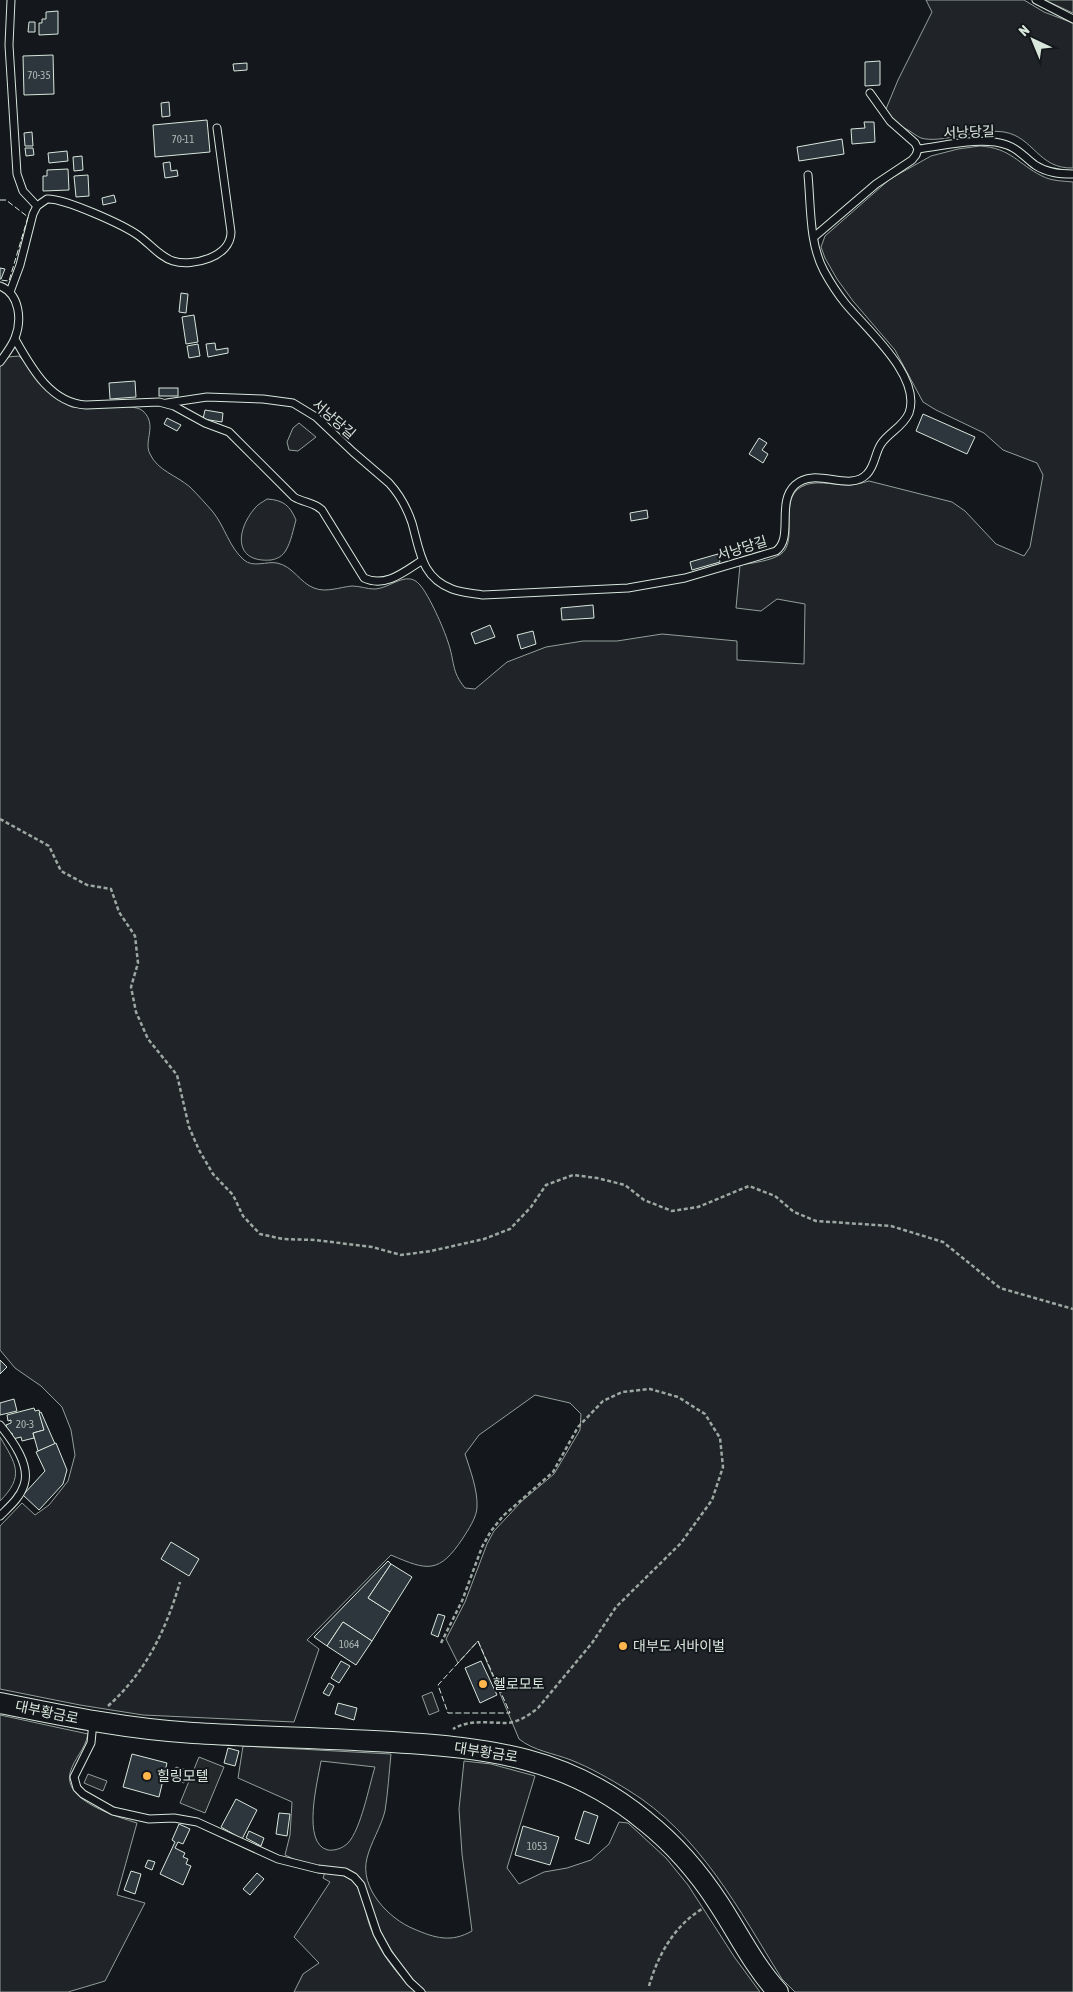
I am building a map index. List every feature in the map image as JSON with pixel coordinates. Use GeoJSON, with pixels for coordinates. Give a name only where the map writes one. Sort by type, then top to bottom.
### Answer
{"type":"FeatureCollection","features":[{"type":"Feature","properties":{"kind":"main road","name":"대부황금로"},"geometry":{"type":"LineString","coordinates":[[0,1703],[93,1722],[188,1733],[439,1745],[482,1750],[520,1757],[581,1779],[602,1789],[621,1802],[669,1842],[702,1880],[718,1902],[756,1965],[778,1992]]}},
{"type":"Feature","properties":{"kind":"lane"},"geometry":{"type":"LineString","coordinates":[[11,0],[9,45],[17,174],[23,191],[37,206]]}},
{"type":"Feature","properties":{"kind":"lane"},"geometry":{"type":"LineString","coordinates":[[1036,0],[1073,19]]}},
{"type":"Feature","properties":{"kind":"lane"},"geometry":{"type":"LineString","coordinates":[[814,237],[876,184],[912,160],[916,155],[918,149],[911,138],[890,121],[870,93]]}},
{"type":"Feature","properties":{"kind":"lane"},"geometry":{"type":"LineString","coordinates":[[10,292],[37,206],[47,199],[62,201],[133,232],[164,257],[172,261],[191,263],[223,250],[231,238],[217,128]]}},
{"type":"Feature","properties":{"kind":"lane","name":"서낭당길"},"geometry":{"type":"LineString","coordinates":[[918,149],[967,143],[997,142],[1016,149],[1036,166],[1046,171],[1073,174]]}},
{"type":"Feature","properties":{"kind":"lane","name":"서낭당길"},"geometry":{"type":"LineString","coordinates":[[15,339],[27,360],[41,378],[52,391],[68,402],[86,405],[166,403],[207,398],[263,399],[280,400],[306,409],[379,473],[398,493],[412,522],[421,561],[439,582],[452,589],[483,595],[628,588],[685,578],[770,553],[780,548],[784,537],[786,501],[792,488],[804,479],[851,481],[865,476],[870,470],[881,444],[901,426],[909,413],[909,392],[903,373],[890,353],[844,302],[818,260],[808,175]]}},
{"type":"Feature","properties":{"kind":"lane"},"geometry":{"type":"LineString","coordinates":[[0,286],[10,292],[18,311],[15,339],[0,362]]}},
{"type":"Feature","properties":{"kind":"lane","name":"서낭당길"},"geometry":{"type":"LineString","coordinates":[[166,403],[205,423],[229,432],[294,497],[301,501],[316,504],[322,510],[364,578],[372,582],[383,582],[421,561]]}},
{"type":"Feature","properties":{"kind":"lane"},"geometry":{"type":"LineString","coordinates":[[0,1425],[18,1452],[25,1475],[20,1494],[0,1516]]}},
{"type":"Feature","properties":{"kind":"lane","name":"대부황금로"},"geometry":{"type":"LineString","coordinates":[[93,1722],[91,1744],[74,1777],[77,1788],[83,1794],[113,1811],[149,1820],[174,1818],[197,1822],[278,1858],[318,1869],[346,1872],[361,1885],[377,1933],[384,1947],[410,1982],[421,1992]]}},
{"type":"Feature","properties":{"kind":"path"},"geometry":{"type":"LineString","coordinates":[[0,819],[49,846],[61,872],[87,885],[111,889],[119,912],[135,936],[138,963],[132,988],[136,1012],[148,1039],[178,1075],[189,1127],[199,1150],[213,1174],[234,1195],[243,1216],[260,1234],[284,1239],[315,1240],[372,1247],[401,1255],[431,1251],[484,1239],[510,1229],[531,1207],[546,1185],[573,1175],[625,1184],[644,1200],[672,1211],[698,1207],[749,1186],[775,1196],[794,1212],[816,1221],[891,1226],[943,1242],[1000,1288],[1073,1309]]}},
{"type":"Feature","properties":{"kind":"path"},"geometry":{"type":"LineString","coordinates":[[441,1643],[462,1601],[482,1547],[491,1531],[503,1516],[553,1472],[578,1427],[604,1401],[622,1392],[650,1389],[678,1397],[705,1414],[720,1438],[723,1467],[712,1500],[681,1543],[616,1607],[592,1643],[538,1708],[528,1716],[517,1721],[508,1723],[473,1722],[458,1725],[450,1730]]}},
{"type":"Feature","properties":{"kind":"path"},"geometry":{"type":"LineString","coordinates":[[107,1707],[133,1680],[157,1643],[170,1618],[180,1582]]}},
{"type":"Feature","properties":{"kind":"path"},"geometry":{"type":"LineString","coordinates":[[649,1986],[659,1956],[672,1937],[686,1921],[700,1910],[718,1902]]}},
{"type":"Feature","properties":{"kind":"shaded area"},"geometry":{"type":"Polygon","coordinates":[[[926,0],[1024,0],[1044,12],[1073,23],[1073,168],[1052,164],[1023,140],[1004,132],[983,132],[939,139],[921,138],[901,126],[893,118],[886,109],[898,80],[932,12],[926,0]]]}},
{"type":"Feature","properties":{"kind":"shaded area"},"geometry":{"type":"Polygon","coordinates":[[[1045,0],[1073,0],[1073,13],[1047,1],[1045,0]]]}},
{"type":"Feature","properties":{"kind":"shaded area"},"geometry":{"type":"Polygon","coordinates":[[[980,146],[991,147],[1007,153],[1046,178],[1073,182],[1073,1992],[795,1992],[782,1979],[716,1875],[676,1828],[654,1808],[607,1778],[571,1760],[531,1746],[519,1739],[478,1641],[458,1663],[446,1639],[465,1602],[487,1544],[494,1531],[522,1501],[554,1474],[580,1430],[581,1414],[570,1403],[535,1395],[479,1435],[465,1454],[475,1487],[477,1511],[463,1538],[447,1558],[432,1566],[414,1564],[391,1555],[307,1640],[319,1649],[294,1722],[143,1715],[0,1689],[0,1526],[22,1503],[35,1515],[49,1505],[68,1481],[75,1455],[71,1430],[62,1407],[41,1386],[15,1368],[0,1350],[0,367],[8,357],[19,356],[55,397],[72,407],[120,406],[138,408],[143,411],[149,422],[148,449],[153,460],[162,469],[185,483],[202,499],[213,512],[235,549],[244,560],[252,564],[277,563],[283,565],[288,567],[309,586],[323,590],[352,586],[374,589],[404,579],[415,581],[424,590],[436,612],[448,642],[455,671],[465,688],[475,689],[507,662],[546,647],[583,641],[617,641],[662,634],[737,641],[737,660],[804,664],[805,604],[777,599],[761,611],[736,608],[740,565],[772,558],[781,554],[786,548],[791,501],[794,493],[801,487],[812,483],[850,485],[869,481],[952,502],[965,511],[996,544],[1024,556],[1030,547],[1043,475],[1037,463],[1003,450],[984,433],[923,402],[895,350],[853,301],[837,279],[821,247],[825,236],[890,179],[931,156],[980,146]]]}},
{"type":"Feature","properties":{"kind":"shaded area"},"geometry":{"type":"Polygon","coordinates":[[[299,423],[316,437],[298,451],[289,450],[287,442],[293,428],[299,423]]]}},
{"type":"Feature","properties":{"kind":"shaded area"},"geometry":{"type":"Polygon","coordinates":[[[267,499],[282,502],[291,511],[296,520],[291,540],[285,552],[275,559],[259,560],[244,551],[242,535],[249,517],[256,507],[267,499]]]}},
{"type":"Feature","properties":{"kind":"shaded area"},"geometry":{"type":"Polygon","coordinates":[[[0,1437],[14,1463],[15,1477],[8,1492],[0,1501],[0,1437]]]}},
{"type":"Feature","properties":{"kind":"shaded area"},"geometry":{"type":"Polygon","coordinates":[[[432,1692],[439,1711],[429,1715],[422,1696],[432,1692]]]}},
{"type":"Feature","properties":{"kind":"shaded area"},"geometry":{"type":"Polygon","coordinates":[[[0,1715],[88,1734],[70,1773],[70,1783],[83,1800],[106,1812],[137,1823],[117,1895],[145,1903],[105,1981],[68,1992],[0,1992],[0,1715]]]}},
{"type":"Feature","properties":{"kind":"shaded area"},"geometry":{"type":"Polygon","coordinates":[[[243,1746],[391,1754],[385,1811],[367,1858],[367,1880],[378,1901],[395,1918],[422,1932],[436,1937],[450,1938],[472,1931],[462,1854],[459,1809],[464,1761],[491,1764],[535,1776],[507,1868],[519,1884],[544,1872],[567,1868],[591,1860],[609,1844],[619,1822],[628,1823],[666,1858],[688,1885],[735,1958],[760,1992],[426,1992],[402,1966],[384,1938],[356,1876],[300,1862],[285,1855],[290,1835],[292,1802],[238,1778],[243,1746]],[[321,1761],[313,1810],[315,1836],[320,1845],[328,1850],[336,1850],[346,1845],[353,1836],[361,1818],[375,1767],[321,1761]]]}},
{"type":"Feature","properties":{"kind":"shaded area"},"geometry":{"type":"Polygon","coordinates":[[[199,1757],[224,1767],[205,1813],[180,1803],[199,1757]]]}},
{"type":"Feature","properties":{"kind":"shaded area"},"geometry":{"type":"Polygon","coordinates":[[[176,1767],[187,1770],[184,1783],[173,1779],[176,1767]]]}},
{"type":"Feature","properties":{"kind":"shaded area"},"geometry":{"type":"Polygon","coordinates":[[[88,1774],[107,1781],[103,1791],[84,1783],[88,1774]]]}},
{"type":"Feature","properties":{"kind":"shaded area"},"geometry":{"type":"Polygon","coordinates":[[[325,1872],[344,1876],[354,1882],[360,1892],[369,1923],[379,1946],[384,1955],[415,1992],[294,1992],[303,1974],[319,1963],[294,1937],[330,1882],[323,1878],[325,1872]]]}},
{"type":"Feature","properties":{"kind":"building"},"geometry":{"type":"Polygon","coordinates":[[[58,11],[58,34],[39,35],[39,23],[42,23],[42,19],[46,19],[46,12],[58,11]]]}},
{"type":"Feature","properties":{"kind":"building"},"geometry":{"type":"Polygon","coordinates":[[[29,22],[35,22],[35,32],[28,32],[29,22]]]}},
{"type":"Feature","properties":{"kind":"building"},"geometry":{"type":"Polygon","coordinates":[[[53,55],[54,94],[24,95],[23,56],[53,55]]]}},
{"type":"Feature","properties":{"kind":"building"},"geometry":{"type":"Polygon","coordinates":[[[880,61],[880,85],[865,86],[865,62],[880,61]]]}},
{"type":"Feature","properties":{"kind":"building"},"geometry":{"type":"Polygon","coordinates":[[[247,63],[247,70],[234,71],[233,64],[247,63]]]}},
{"type":"Feature","properties":{"kind":"building"},"geometry":{"type":"Polygon","coordinates":[[[169,102],[170,116],[162,117],[161,103],[169,102]]]}},
{"type":"Feature","properties":{"kind":"building"},"geometry":{"type":"Polygon","coordinates":[[[207,120],[210,152],[155,157],[153,125],[207,120]]]}},
{"type":"Feature","properties":{"kind":"building"},"geometry":{"type":"Polygon","coordinates":[[[864,122],[874,122],[875,142],[852,144],[851,129],[865,128],[864,122]]]}},
{"type":"Feature","properties":{"kind":"building"},"geometry":{"type":"Polygon","coordinates":[[[32,132],[33,146],[25,146],[24,133],[32,132]]]}},
{"type":"Feature","properties":{"kind":"building"},"geometry":{"type":"Polygon","coordinates":[[[842,139],[844,154],[799,161],[797,147],[842,139]]]}},
{"type":"Feature","properties":{"kind":"building"},"geometry":{"type":"Polygon","coordinates":[[[25,148],[33,148],[34,155],[26,156],[25,148]]]}},
{"type":"Feature","properties":{"kind":"building"},"geometry":{"type":"Polygon","coordinates":[[[67,151],[68,161],[49,163],[48,153],[67,151]]]}},
{"type":"Feature","properties":{"kind":"building"},"geometry":{"type":"Polygon","coordinates":[[[82,156],[83,170],[74,171],[73,157],[82,156]]]}},
{"type":"Feature","properties":{"kind":"building"},"geometry":{"type":"Polygon","coordinates":[[[170,162],[171,171],[177,170],[178,176],[165,178],[163,163],[170,162]]]}},
{"type":"Feature","properties":{"kind":"building"},"geometry":{"type":"Polygon","coordinates":[[[68,169],[69,190],[43,191],[43,176],[47,176],[47,170],[68,169]]]}},
{"type":"Feature","properties":{"kind":"building"},"geometry":{"type":"Polygon","coordinates":[[[88,175],[89,196],[76,197],[74,176],[88,175]]]}},
{"type":"Feature","properties":{"kind":"building"},"geometry":{"type":"Polygon","coordinates":[[[114,195],[116,202],[103,205],[102,198],[114,195]]]}},
{"type":"Feature","properties":{"kind":"building"},"geometry":{"type":"Polygon","coordinates":[[[0,268],[5,269],[1,279],[0,279],[0,268]]]}},
{"type":"Feature","properties":{"kind":"building"},"geometry":{"type":"Polygon","coordinates":[[[181,293],[188,294],[186,313],[179,312],[181,293]]]}},
{"type":"Feature","properties":{"kind":"building"},"geometry":{"type":"Polygon","coordinates":[[[194,315],[198,342],[186,344],[182,317],[194,315]]]}},
{"type":"Feature","properties":{"kind":"building"},"geometry":{"type":"Polygon","coordinates":[[[215,343],[216,350],[228,348],[228,353],[208,357],[206,344],[215,343]]]}},
{"type":"Feature","properties":{"kind":"building"},"geometry":{"type":"Polygon","coordinates":[[[198,344],[200,356],[189,358],[187,346],[198,344]]]}},
{"type":"Feature","properties":{"kind":"building"},"geometry":{"type":"Polygon","coordinates":[[[135,381],[136,397],[110,399],[109,383],[135,381]]]}},
{"type":"Feature","properties":{"kind":"building"},"geometry":{"type":"Polygon","coordinates":[[[159,388],[178,388],[178,396],[159,396],[159,388]]]}},
{"type":"Feature","properties":{"kind":"building"},"geometry":{"type":"Polygon","coordinates":[[[205,410],[223,413],[222,422],[203,419],[205,410]]]}},
{"type":"Feature","properties":{"kind":"building"},"geometry":{"type":"Polygon","coordinates":[[[923,414],[975,437],[967,454],[916,431],[923,414]]]}},
{"type":"Feature","properties":{"kind":"building"},"geometry":{"type":"Polygon","coordinates":[[[167,418],[181,425],[177,431],[164,424],[167,418]]]}},
{"type":"Feature","properties":{"kind":"building"},"geometry":{"type":"Polygon","coordinates":[[[759,438],[767,443],[762,450],[768,454],[763,463],[749,454],[759,438]]]}},
{"type":"Feature","properties":{"kind":"building"},"geometry":{"type":"Polygon","coordinates":[[[647,510],[648,518],[631,521],[630,513],[647,510]]]}},
{"type":"Feature","properties":{"kind":"building"},"geometry":{"type":"Polygon","coordinates":[[[718,554],[720,562],[692,570],[690,562],[718,554]]]}},
{"type":"Feature","properties":{"kind":"building"},"geometry":{"type":"Polygon","coordinates":[[[593,605],[594,618],[562,620],[561,608],[593,605]]]}},
{"type":"Feature","properties":{"kind":"building"},"geometry":{"type":"Polygon","coordinates":[[[490,625],[495,637],[475,644],[471,633],[490,625]]]}},
{"type":"Feature","properties":{"kind":"building"},"geometry":{"type":"Polygon","coordinates":[[[533,631],[536,644],[521,649],[517,635],[533,631]]]}},
{"type":"Feature","properties":{"kind":"building"},"geometry":{"type":"Polygon","coordinates":[[[0,1360],[7,1367],[0,1374],[0,1360]]]}},
{"type":"Feature","properties":{"kind":"building"},"geometry":{"type":"Polygon","coordinates":[[[14,1399],[17,1411],[0,1415],[0,1403],[14,1399]]]}},
{"type":"Feature","properties":{"kind":"building"},"geometry":{"type":"Polygon","coordinates":[[[34,1408],[35,1411],[39,1410],[44,1430],[33,1433],[34,1438],[22,1441],[21,1437],[13,1439],[12,1433],[8,1434],[6,1425],[11,1423],[11,1420],[8,1421],[7,1415],[34,1408]]]}},
{"type":"Feature","properties":{"kind":"building"},"geometry":{"type":"Polygon","coordinates":[[[41,1412],[55,1444],[38,1451],[33,1433],[44,1430],[39,1413],[41,1412]]]}},
{"type":"Feature","properties":{"kind":"building"},"geometry":{"type":"Polygon","coordinates":[[[56,1443],[67,1470],[63,1484],[39,1510],[23,1495],[45,1471],[36,1452],[56,1443]]]}},
{"type":"Feature","properties":{"kind":"building"},"geometry":{"type":"Polygon","coordinates":[[[171,1542],[199,1559],[189,1576],[161,1559],[171,1542]]]}},
{"type":"Feature","properties":{"kind":"building"},"geometry":{"type":"Polygon","coordinates":[[[388,1561],[391,1564],[368,1598],[390,1612],[372,1641],[343,1622],[327,1646],[314,1637],[388,1561]]]}},
{"type":"Feature","properties":{"kind":"building"},"geometry":{"type":"Polygon","coordinates":[[[391,1564],[412,1577],[390,1612],[368,1598],[391,1564]]]}},
{"type":"Feature","properties":{"kind":"building"},"geometry":{"type":"Polygon","coordinates":[[[438,1614],[445,1616],[438,1637],[431,1634],[438,1614]]]}},
{"type":"Feature","properties":{"kind":"building"},"geometry":{"type":"Polygon","coordinates":[[[343,1622],[372,1641],[356,1665],[327,1646],[343,1622]]]}},
{"type":"Feature","properties":{"kind":"building"},"geometry":{"type":"Polygon","coordinates":[[[341,1661],[350,1666],[339,1683],[331,1678],[341,1661]]]}},
{"type":"Feature","properties":{"kind":"building"},"geometry":{"type":"Polygon","coordinates":[[[481,1661],[497,1695],[480,1703],[465,1668],[481,1661]]]}},
{"type":"Feature","properties":{"kind":"building"},"geometry":{"type":"Polygon","coordinates":[[[329,1683],[334,1686],[329,1696],[323,1693],[329,1683]]]}},
{"type":"Feature","properties":{"kind":"building"},"geometry":{"type":"Polygon","coordinates":[[[338,1703],[357,1708],[354,1720],[335,1714],[338,1703]]]}},
{"type":"Feature","properties":{"kind":"building"},"geometry":{"type":"Polygon","coordinates":[[[228,1748],[239,1751],[235,1766],[224,1763],[228,1748]]]}},
{"type":"Feature","properties":{"kind":"building"},"geometry":{"type":"Polygon","coordinates":[[[132,1754],[167,1763],[159,1797],[123,1787],[132,1754]]]}},
{"type":"Feature","properties":{"kind":"building"},"geometry":{"type":"Polygon","coordinates":[[[236,1799],[257,1810],[242,1839],[221,1827],[236,1799]]]}},
{"type":"Feature","properties":{"kind":"building"},"geometry":{"type":"Polygon","coordinates":[[[584,1811],[598,1816],[589,1844],[575,1839],[584,1811]]]}},
{"type":"Feature","properties":{"kind":"building"},"geometry":{"type":"Polygon","coordinates":[[[279,1813],[290,1814],[287,1836],[276,1834],[279,1813]]]}},
{"type":"Feature","properties":{"kind":"building"},"geometry":{"type":"Polygon","coordinates":[[[179,1824],[190,1829],[183,1844],[178,1842],[175,1848],[185,1853],[183,1857],[188,1859],[186,1864],[191,1866],[183,1885],[160,1874],[175,1842],[172,1840],[179,1824]]]}},
{"type":"Feature","properties":{"kind":"building"},"geometry":{"type":"Polygon","coordinates":[[[523,1826],[559,1837],[550,1865],[515,1855],[523,1826]]]}},
{"type":"Feature","properties":{"kind":"building"},"geometry":{"type":"Polygon","coordinates":[[[249,1831],[264,1838],[261,1846],[246,1838],[249,1831]]]}},
{"type":"Feature","properties":{"kind":"building"},"geometry":{"type":"Polygon","coordinates":[[[148,1860],[155,1862],[152,1870],[145,1867],[148,1860]]]}},
{"type":"Feature","properties":{"kind":"building"},"geometry":{"type":"Polygon","coordinates":[[[131,1871],[141,1874],[135,1894],[124,1890],[131,1871]]]}},
{"type":"Feature","properties":{"kind":"building"},"geometry":{"type":"Polygon","coordinates":[[[257,1873],[264,1879],[250,1895],[243,1889],[257,1873]]]}},
{"type":"Feature","properties":{"kind":"fence"},"geometry":{"type":"LineString","coordinates":[[0,200],[6,200],[28,217],[9,281],[0,280]]}},
{"type":"Feature","properties":{"kind":"fence"},"geometry":{"type":"LineString","coordinates":[[478,1641],[510,1713],[448,1713],[438,1685],[478,1641]]}},
{"type":"Feature","properties":{"kind":"place","name":"대부도 서바이벌"},"geometry":{"type":"Point","coordinates":[623,1646]}},
{"type":"Feature","properties":{"kind":"place","name":"헬로모토"},"geometry":{"type":"Point","coordinates":[483,1684]}},
{"type":"Feature","properties":{"kind":"place","name":"힐링모텔"},"geometry":{"type":"Point","coordinates":[147,1776]}}]}
